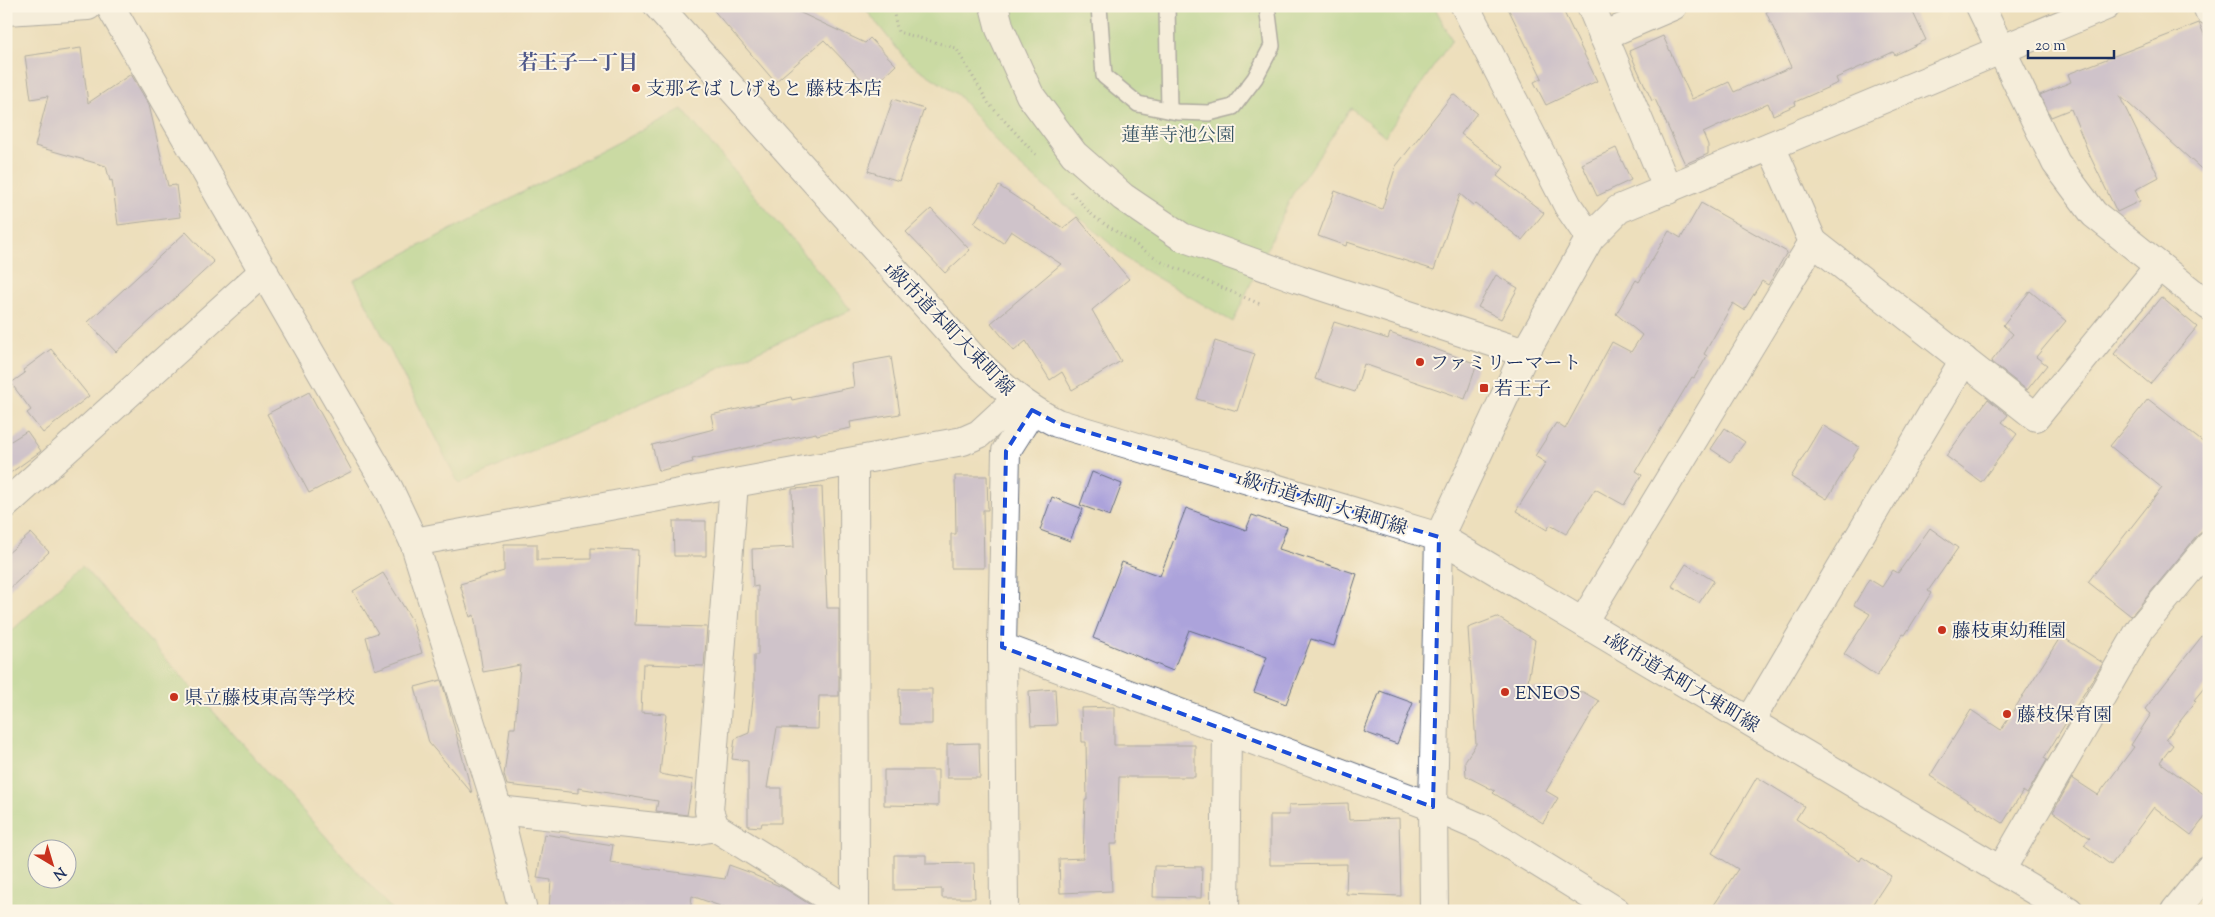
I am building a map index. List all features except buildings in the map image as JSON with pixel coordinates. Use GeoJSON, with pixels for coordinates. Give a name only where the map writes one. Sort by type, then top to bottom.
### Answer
{"type":"FeatureCollection","features":[{"type":"Feature","properties":{"kind":"street"},"geometry":{"type":"LineString","coordinates":[[6,10],[88,6]]}},
{"type":"Feature","properties":{"kind":"street"},"geometry":{"type":"LineString","coordinates":[[110,6],[389,489],[414,542],[498,810],[523,911]]}},
{"type":"Feature","properties":{"kind":"street","name":"1級市道本町大東町線"},"geometry":{"type":"LineString","coordinates":[[658,6],[974,359],[1024,404],[1057,423],[1439,537],[2069,911]]}},
{"type":"Feature","properties":{"kind":"street"},"geometry":{"type":"LineString","coordinates":[[994,6],[1000,29],[1030,95],[1074,154],[1123,197],[1182,237],[1299,280],[1525,353]]}},
{"type":"Feature","properties":{"kind":"street"},"geometry":{"type":"LineString","coordinates":[[1465,6],[1568,206],[1590,238]]}},
{"type":"Feature","properties":{"kind":"street"},"geometry":{"type":"LineString","coordinates":[[1591,6],[1668,190]]}},
{"type":"Feature","properties":{"kind":"street"},"geometry":{"type":"LineString","coordinates":[[1604,36],[1673,6]]}},
{"type":"Feature","properties":{"kind":"street"},"geometry":{"type":"LineString","coordinates":[[1980,6],[2056,163],[2094,214],[2209,306]]}},
{"type":"Feature","properties":{"kind":"street"},"geometry":{"type":"LineString","coordinates":[[1434,911],[1433,808],[1439,537],[1525,353],[1590,238],[1619,209],[2106,6]]}},
{"type":"Feature","properties":{"kind":"street"},"geometry":{"type":"LineString","coordinates":[[2206,6],[2209,11]]}},
{"type":"Feature","properties":{"kind":"street"},"geometry":{"type":"LineString","coordinates":[[1770,146],[1813,242],[2036,417],[2159,266]]}},
{"type":"Feature","properties":{"kind":"street"},"geometry":{"type":"LineString","coordinates":[[1583,622],[1813,242]]}},
{"type":"Feature","properties":{"kind":"street"},"geometry":{"type":"LineString","coordinates":[[6,504],[264,271]]}},
{"type":"Feature","properties":{"kind":"street"},"geometry":{"type":"LineString","coordinates":[[1750,721],[1964,360]]}},
{"type":"Feature","properties":{"kind":"street"},"geometry":{"type":"LineString","coordinates":[[414,542],[963,441],[979,434],[1024,404]]}},
{"type":"Feature","properties":{"kind":"street"},"geometry":{"type":"LineString","coordinates":[[1004,911],[1002,647],[1006,451],[1024,404]]}},
{"type":"Feature","properties":{"kind":"street"},"geometry":{"type":"LineString","coordinates":[[854,462],[854,911]]}},
{"type":"Feature","properties":{"kind":"street"},"geometry":{"type":"LineString","coordinates":[[734,483],[709,811],[715,827],[850,911]]}},
{"type":"Feature","properties":{"kind":"street"},"geometry":{"type":"LineString","coordinates":[[2000,870],[2142,628],[2209,546]]}},
{"type":"Feature","properties":{"kind":"street"},"geometry":{"type":"LineString","coordinates":[[1002,647],[1227,730],[1484,829],[1616,911]]}},
{"type":"Feature","properties":{"kind":"street"},"geometry":{"type":"LineString","coordinates":[[1225,911],[1227,730]]}},
{"type":"Feature","properties":{"kind":"street"},"geometry":{"type":"LineString","coordinates":[[498,810],[693,831],[715,827]]}},
{"type":"Feature","properties":{"kind":"street"},"geometry":{"type":"LineString","coordinates":[[2174,911],[2209,869]]}},
{"type":"Feature","properties":{"kind":"lane"},"geometry":{"type":"LineString","coordinates":[[1098,6],[1104,76],[1138,104],[1169,110],[1209,113],[1232,107],[1255,78],[1272,46],[1267,6]]}},
{"type":"Feature","properties":{"kind":"lane"},"geometry":{"type":"LineString","coordinates":[[1167,6],[1169,110]]}},
{"type":"Feature","properties":{"kind":"highlighted area"},"geometry":{"type":"Polygon","coordinates":[[[1032,410],[1057,423],[1439,537],[1433,807],[1002,647],[1006,451],[1032,410]]]}},
{"type":"Feature","properties":{"kind":"green space","name":"蓮華寺池公園"},"geometry":{"type":"Polygon","coordinates":[[[863,6],[1434,6],[1452,40],[1385,136],[1351,108],[1292,195],[1233,322],[1132,263],[1008,155],[958,95],[907,61],[863,6]]]}},
{"type":"Feature","properties":{"kind":"green space"},"geometry":{"type":"Polygon","coordinates":[[[682,109],[851,310],[459,484],[354,280],[682,109]]]}},
{"type":"Feature","properties":{"kind":"green space"},"geometry":{"type":"Polygon","coordinates":[[[82,566],[393,911],[6,911],[6,636],[82,566]]]}},
{"type":"Feature","properties":{"kind":"place","name":"支那そば しげもと 藤枝本店"},"geometry":{"type":"Point","coordinates":[636,88]}},
{"type":"Feature","properties":{"kind":"place","name":"ファミリーマート"},"geometry":{"type":"Point","coordinates":[1420,362]}},
{"type":"Feature","properties":{"kind":"place","name":"若王子"},"geometry":{"type":"Point","coordinates":[1484,388]}},
{"type":"Feature","properties":{"kind":"place","name":"藤枝東幼稚園"},"geometry":{"type":"Point","coordinates":[1942,630]}},
{"type":"Feature","properties":{"kind":"place","name":"ENEOS"},"geometry":{"type":"Point","coordinates":[1505,692]}},
{"type":"Feature","properties":{"kind":"place","name":"県立藤枝東高等学校"},"geometry":{"type":"Point","coordinates":[174,697]}},
{"type":"Feature","properties":{"kind":"place","name":"藤枝保育園"},"geometry":{"type":"Point","coordinates":[2007,714]}},
{"type":"Feature","properties":{"kind":"district","name":"若王子一丁目"},"geometry":{"type":"Point","coordinates":[578,62]}}]}
